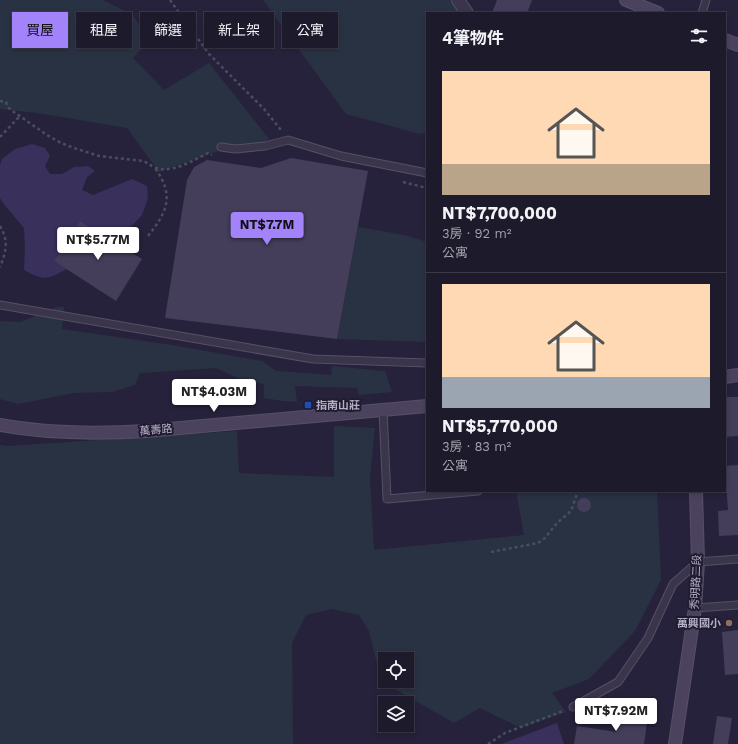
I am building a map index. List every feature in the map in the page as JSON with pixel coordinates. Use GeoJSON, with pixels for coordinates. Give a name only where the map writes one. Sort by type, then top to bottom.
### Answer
{"type":"FeatureCollection","features":[{"type":"Feature","properties":{"kind":"street"},"geometry":{"type":"LineString","coordinates":[[458,0],[466,12]]}},
{"type":"Feature","properties":{"kind":"street"},"geometry":{"type":"LineString","coordinates":[[626,0],[656,12]]}},
{"type":"Feature","properties":{"kind":"street"},"geometry":{"type":"LineString","coordinates":[[726,40],[738,45]]}},
{"type":"Feature","properties":{"kind":"street"},"geometry":{"type":"LineString","coordinates":[[726,377],[738,374]]}},
{"type":"Feature","properties":{"kind":"street","name":"萬壽路"},"geometry":{"type":"LineString","coordinates":[[0,425],[56,432],[111,433],[426,406]]}},
{"type":"Feature","properties":{"kind":"street","name":"秀明路二段"},"geometry":{"type":"LineString","coordinates":[[675,744],[695,608],[698,562],[696,492]]}},
{"type":"Feature","properties":{"kind":"lane"},"geometry":{"type":"LineString","coordinates":[[702,12],[706,0]]}},
{"type":"Feature","properties":{"kind":"lane"},"geometry":{"type":"LineString","coordinates":[[221,147],[235,150],[265,146],[288,140],[341,156],[426,173]]}},
{"type":"Feature","properties":{"kind":"lane"},"geometry":{"type":"LineString","coordinates":[[0,306],[313,359],[426,363]]}},
{"type":"Feature","properties":{"kind":"lane"},"geometry":{"type":"LineString","coordinates":[[383,410],[387,499],[467,492]]}},
{"type":"Feature","properties":{"kind":"lane"},"geometry":{"type":"LineString","coordinates":[[573,707],[618,682],[648,638],[673,584],[698,562],[738,559]]}},
{"type":"Feature","properties":{"kind":"lane"},"geometry":{"type":"LineString","coordinates":[[695,608],[738,604]]}},
{"type":"Feature","properties":{"kind":"path"},"geometry":{"type":"LineString","coordinates":[[170,0],[209,54],[264,109],[288,140]]}},
{"type":"Feature","properties":{"kind":"path"},"geometry":{"type":"LineString","coordinates":[[0,100],[6,102],[7,106],[20,116],[60,143],[105,157],[143,161],[149,163],[155,168],[163,179],[167,191],[167,202],[164,213],[148,236]]}},
{"type":"Feature","properties":{"kind":"path"},"geometry":{"type":"LineString","coordinates":[[0,137],[20,116]]}},
{"type":"Feature","properties":{"kind":"path"},"geometry":{"type":"LineString","coordinates":[[155,168],[167,169],[180,167],[208,153],[218,157],[221,147]]}},
{"type":"Feature","properties":{"kind":"path"},"geometry":{"type":"LineString","coordinates":[[0,226],[6,239],[6,245],[5,255],[0,267]]}},
{"type":"Feature","properties":{"kind":"path"},"geometry":{"type":"LineString","coordinates":[[491,552],[538,543],[545,538],[557,523],[571,511],[578,492]]}},
{"type":"Feature","properties":{"kind":"path"},"geometry":{"type":"LineString","coordinates":[[488,744],[505,733],[573,707]]}},
{"type":"Feature","properties":{"kind":"shaded area"},"geometry":{"type":"Polygon","coordinates":[[[0,0],[103,0],[127,12],[76,12],[76,48],[132,48],[132,14],[140,26],[140,48],[142,48],[133,58],[164,90],[209,63],[269,139],[251,149],[232,146],[159,172],[127,128],[38,113],[0,109],[0,0]]]}},
{"type":"Feature","properties":{"kind":"shaded area"},"geometry":{"type":"Polygon","coordinates":[[[263,0],[450,0],[459,12],[426,12],[426,133],[420,134],[346,114],[298,48],[338,48],[338,12],[282,12],[282,26],[274,15],[274,12],[272,12],[263,0]]]}},
{"type":"Feature","properties":{"kind":"shaded area"},"geometry":{"type":"Polygon","coordinates":[[[32,144],[45,148],[50,156],[45,166],[50,174],[62,174],[74,167],[88,166],[95,171],[87,177],[82,190],[93,195],[132,179],[147,186],[148,198],[142,215],[128,230],[108,238],[80,221],[54,261],[67,269],[46,278],[36,276],[24,270],[24,228],[0,198],[0,165],[2,159],[15,149],[32,144]]]}},
{"type":"Feature","properties":{"kind":"shaded area"},"geometry":{"type":"Polygon","coordinates":[[[358,227],[404,235],[426,242],[426,342],[337,339],[358,227]]]}},
{"type":"Feature","properties":{"kind":"shaded area"},"geometry":{"type":"Polygon","coordinates":[[[57,307],[64,307],[62,329],[172,345],[262,361],[276,371],[331,375],[332,366],[385,371],[392,392],[359,395],[357,388],[295,386],[297,402],[282,401],[264,398],[264,384],[244,381],[216,368],[140,373],[135,385],[112,392],[74,393],[18,404],[0,399],[0,321],[20,322],[57,307]]]}},
{"type":"Feature","properties":{"kind":"shaded area"},"geometry":{"type":"Polygon","coordinates":[[[334,426],[375,428],[370,478],[374,550],[524,535],[516,492],[657,492],[661,580],[635,631],[589,679],[552,693],[566,712],[521,728],[480,708],[454,723],[414,700],[414,696],[407,696],[393,688],[414,688],[414,652],[378,652],[378,668],[369,631],[359,615],[332,609],[306,615],[292,643],[293,744],[0,744],[0,445],[8,446],[237,431],[239,473],[334,477],[334,426]]]}},
{"type":"Feature","properties":{"kind":"shaded area"},"geometry":{"type":"Polygon","coordinates":[[[557,723],[564,744],[501,744],[557,723]]]}},
{"type":"Feature","properties":{"kind":"building"},"geometry":{"type":"Polygon","coordinates":[[[497,0],[532,0],[527,12],[492,12],[497,0]]]}},
{"type":"Feature","properties":{"kind":"building"},"geometry":{"type":"Polygon","coordinates":[[[291,158],[368,171],[337,339],[165,318],[187,180],[194,167],[207,160],[261,168],[291,158]]]}},
{"type":"Feature","properties":{"kind":"building"},"geometry":{"type":"Polygon","coordinates":[[[80,221],[142,259],[116,301],[54,261],[80,221]]]}},
{"type":"Feature","properties":{"kind":"building"},"geometry":{"type":"Polygon","coordinates":[[[726,397],[738,397],[738,436],[726,437],[726,397]]]}},
{"type":"Feature","properties":{"kind":"building"},"geometry":{"type":"Polygon","coordinates":[[[738,465],[738,535],[719,536],[718,511],[728,510],[726,466],[738,465]]]}},
{"type":"Feature","properties":{"kind":"building"},"geometry":{"type":"Polygon","coordinates":[[[584,498],[589,500],[591,505],[589,510],[584,512],[579,510],[577,505],[579,500],[584,498]]]}},
{"type":"Feature","properties":{"kind":"building"},"geometry":{"type":"Polygon","coordinates":[[[738,630],[738,674],[725,675],[722,632],[738,630]]]}},
{"type":"Feature","properties":{"kind":"building"},"geometry":{"type":"Polygon","coordinates":[[[619,712],[648,716],[644,744],[574,744],[577,726],[616,732],[619,712]]]}},
{"type":"Feature","properties":{"kind":"building"},"geometry":{"type":"Polygon","coordinates":[[[717,716],[732,718],[728,744],[713,744],[717,716]]]}},
{"type":"Feature","properties":{"kind":"place","name":"指南山莊"},"geometry":{"type":"Point","coordinates":[308,405]}},
{"type":"Feature","properties":{"kind":"place","name":"萬興國小"},"geometry":{"type":"Point","coordinates":[729,623]}}]}
